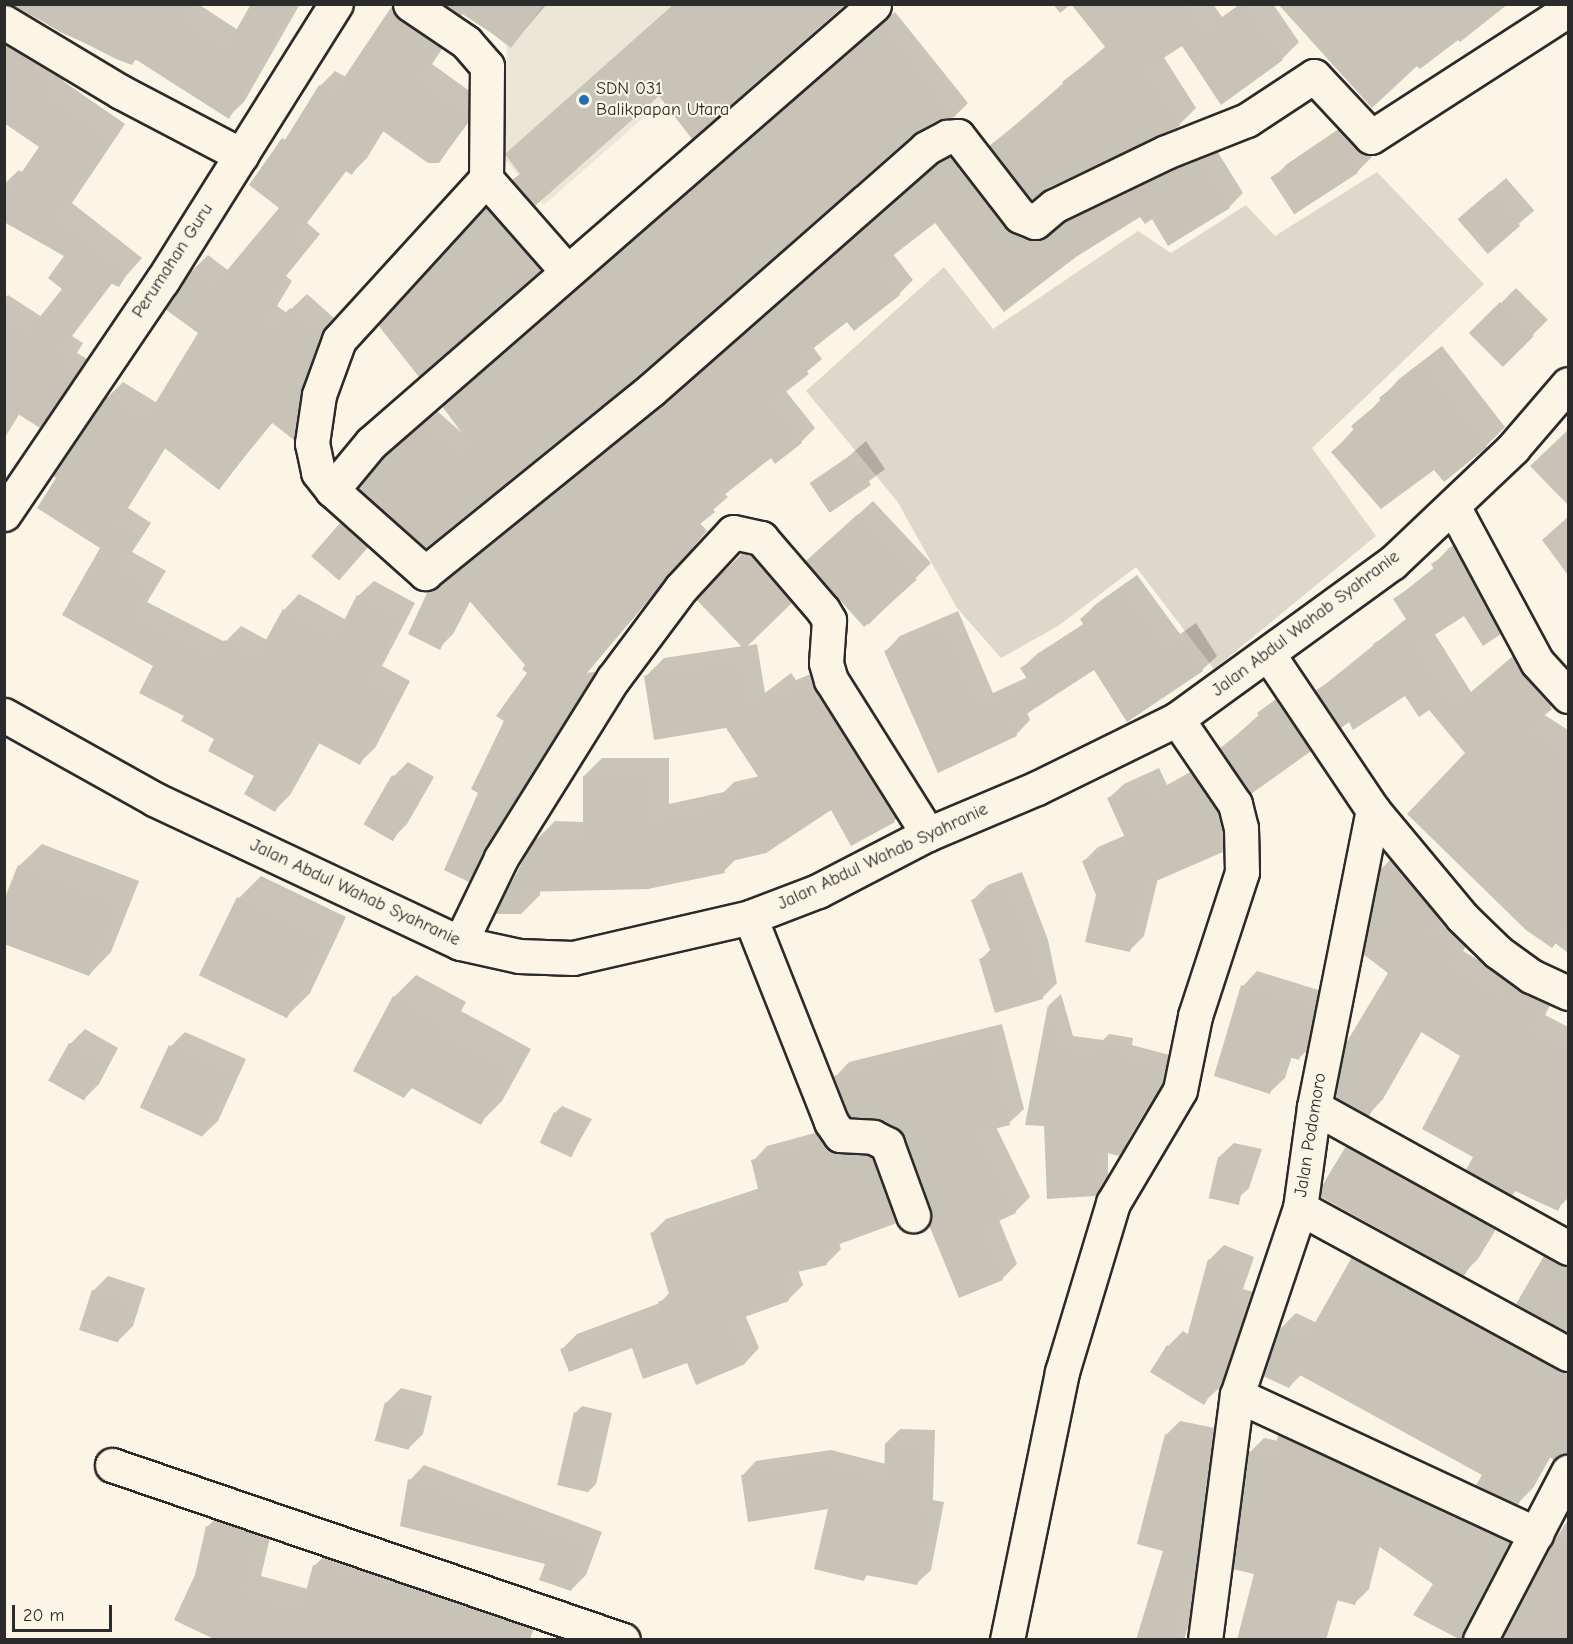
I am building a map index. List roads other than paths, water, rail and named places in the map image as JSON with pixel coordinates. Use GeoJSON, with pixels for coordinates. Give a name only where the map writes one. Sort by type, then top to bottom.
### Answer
{"type":"FeatureCollection","features":[{"type":"Feature","properties":{"kind":"street","name":"Perumahan Guru"},"geometry":{"type":"LineString","coordinates":[[4,514],[241,155],[336,4]]}},
{"type":"Feature","properties":{"kind":"street"},"geometry":{"type":"LineString","coordinates":[[410,4],[466,42],[487,66],[486,179],[566,270]]}},
{"type":"Feature","properties":{"kind":"street"},"geometry":{"type":"LineString","coordinates":[[332,490],[371,442],[566,270],[874,5]]}},
{"type":"Feature","properties":{"kind":"street"},"geometry":{"type":"LineString","coordinates":[[486,179],[339,340],[319,395],[312,443],[318,472],[332,490],[425,573],[651,390],[926,148],[947,137],[958,136],[1020,216],[1035,222],[1054,206],[1166,152],[1247,120],[1314,76],[1371,136],[1569,10]]}},
{"type":"Feature","properties":{"kind":"street"},"geometry":{"type":"LineString","coordinates":[[4,22],[121,92],[241,155]]}},
{"type":"Feature","properties":{"kind":"street","name":"Jalan Abdul Wahab Syahranie"},"geometry":{"type":"LineString","coordinates":[[4,715],[154,800],[460,943],[519,956],[573,958],[750,917],[818,891],[928,834],[1037,788],[1177,719],[1269,655],[1392,563],[1513,448],[1569,384]]}},
{"type":"Feature","properties":{"kind":"street"},"geometry":{"type":"LineString","coordinates":[[1453,506],[1537,662],[1569,696]]}},
{"type":"Feature","properties":{"kind":"street"},"geometry":{"type":"LineString","coordinates":[[460,943],[501,858],[613,679],[681,588],[733,532],[761,538],[823,610],[829,620],[826,663],[831,680],[928,834]]}},
{"type":"Feature","properties":{"kind":"street"},"geometry":{"type":"LineString","coordinates":[[1269,655],[1373,810],[1462,917],[1498,952],[1531,976],[1569,993]]}},
{"type":"Feature","properties":{"kind":"street"},"geometry":{"type":"LineString","coordinates":[[1007,1640],[1062,1372],[1113,1203],[1180,1090],[1195,1016],[1242,872],[1241,828],[1235,804],[1177,719]]}},
{"type":"Feature","properties":{"kind":"street","name":"Jalan Podomoro"},"geometry":{"type":"LineString","coordinates":[[1205,1640],[1237,1395],[1300,1208],[1314,1107],[1373,810]]}},
{"type":"Feature","properties":{"kind":"street"},"geometry":{"type":"LineString","coordinates":[[750,917],[831,1122],[840,1135],[873,1137],[887,1144],[913,1215]]}},
{"type":"Feature","properties":{"kind":"street"},"geometry":{"type":"LineString","coordinates":[[1314,1107],[1567,1242]]}},
{"type":"Feature","properties":{"kind":"street"},"geometry":{"type":"LineString","coordinates":[[1300,1208],[1569,1354]]}},
{"type":"Feature","properties":{"kind":"street"},"geometry":{"type":"LineString","coordinates":[[1237,1395],[1536,1534]]}},
{"type":"Feature","properties":{"kind":"street"},"geometry":{"type":"LineString","coordinates":[[112,1465],[623,1640]]}},
{"type":"Feature","properties":{"kind":"street"},"geometry":{"type":"LineString","coordinates":[[1480,1640],[1569,1472]]}},
{"type":"Feature","properties":{"kind":"place","name":"SDN 031 Balikpapan Utara"},"geometry":{"type":"Point","coordinates":[584,100]}}]}
